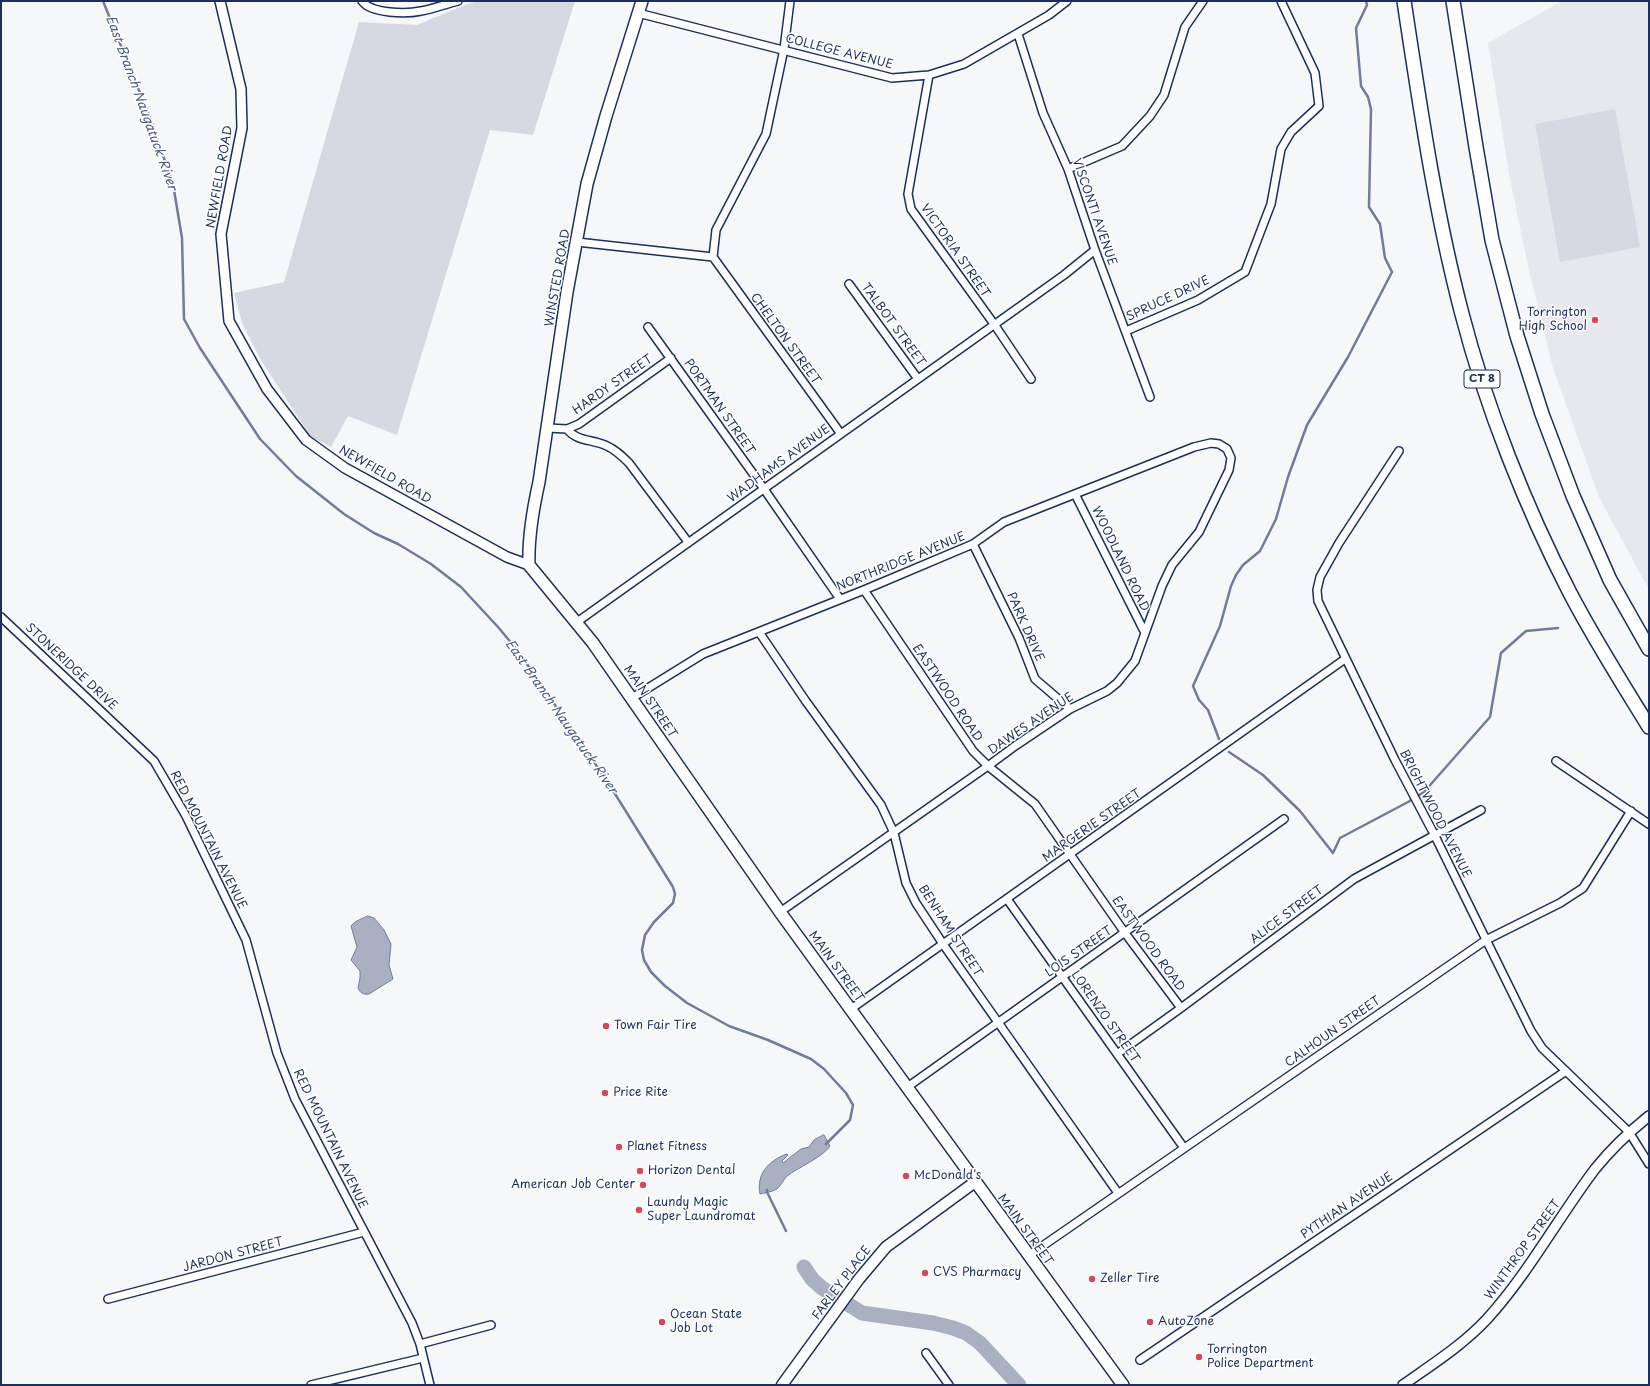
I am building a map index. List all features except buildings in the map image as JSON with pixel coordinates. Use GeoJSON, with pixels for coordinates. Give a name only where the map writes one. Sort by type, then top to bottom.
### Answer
{"type":"FeatureCollection","features":[{"type":"Feature","properties":{"kind":"highway","name":"CT 8"},"geometry":{"type":"LineString","coordinates":[[1404,1],[1429,162],[1444,240],[1462,316],[1484,385],[1509,455],[1536,523],[1570,593],[1649,727]]}},
{"type":"Feature","properties":{"kind":"highway"},"geometry":{"type":"LineString","coordinates":[[1453,1],[1492,240],[1517,336],[1542,414],[1573,496],[1610,580],[1649,649]]}},
{"type":"Feature","properties":{"kind":"main road","name":"WINSTED ROAD"},"geometry":{"type":"LineString","coordinates":[[529,565],[528,548],[530,534],[548,428],[567,292],[587,184],[642,1]]}},
{"type":"Feature","properties":{"kind":"main road","name":"MAIN STREET"},"geometry":{"type":"LineString","coordinates":[[529,565],[576,622],[632,698],[780,912],[1118,1382]]}},
{"type":"Feature","properties":{"kind":"main road","name":"FARLEY PLACE"},"geometry":{"type":"LineString","coordinates":[[782,1385],[862,1274],[886,1247],[974,1182]]}},
{"type":"Feature","properties":{"kind":"street","name":"NEWFIELD ROAD"},"geometry":{"type":"LineString","coordinates":[[220,1],[241,89],[242,128],[222,234],[229,321],[267,389],[306,440],[345,468],[383,490],[507,558],[529,565]]}},
{"type":"Feature","properties":{"kind":"street"},"geometry":{"type":"LineString","coordinates":[[362,1],[364,5],[390,12],[420,11],[458,1]]}},
{"type":"Feature","properties":{"kind":"street"},"geometry":{"type":"LineString","coordinates":[[577,242],[713,257],[716,230],[766,134],[784,49],[790,1]]}},
{"type":"Feature","properties":{"kind":"street","name":"COLLEGE AVENUE"},"geometry":{"type":"LineString","coordinates":[[638,13],[784,49],[892,78],[929,74],[964,64],[1018,34],[1049,15],[1067,1]]}},
{"type":"Feature","properties":{"kind":"street"},"geometry":{"type":"LineString","coordinates":[[1068,169],[1122,146],[1150,116],[1164,95],[1185,27],[1203,1]]}},
{"type":"Feature","properties":{"kind":"street","name":"SPRUCE DRIVE"},"geometry":{"type":"LineString","coordinates":[[1126,331],[1198,300],[1245,272],[1271,204],[1281,149],[1291,132],[1319,106],[1314,73],[1281,1]]}},
{"type":"Feature","properties":{"kind":"street","name":"VISCONTI AVENUE"},"geometry":{"type":"LineString","coordinates":[[1018,34],[1043,113],[1068,169],[1095,250],[1150,397]]}},
{"type":"Feature","properties":{"kind":"street","name":"VICTORIA STREET"},"geometry":{"type":"LineString","coordinates":[[929,74],[908,194],[911,209],[994,324],[1031,379]]}},
{"type":"Feature","properties":{"kind":"street","name":"WADHAMS AVENUE"},"geometry":{"type":"LineString","coordinates":[[576,622],[1064,275],[1095,250]]}},
{"type":"Feature","properties":{"kind":"street","name":"CHELTON STREET"},"geometry":{"type":"LineString","coordinates":[[713,257],[840,434]]}},
{"type":"Feature","properties":{"kind":"street","name":"TALBOT STREET"},"geometry":{"type":"LineString","coordinates":[[849,284],[918,379]]}},
{"type":"Feature","properties":{"kind":"street","name":"PORTMAN STREET"},"geometry":{"type":"LineString","coordinates":[[648,327],[764,489],[840,599]]}},
{"type":"Feature","properties":{"kind":"street","name":"HARDY STREET"},"geometry":{"type":"LineString","coordinates":[[568,429],[579,424],[671,358]]}},
{"type":"Feature","properties":{"kind":"street"},"geometry":{"type":"LineString","coordinates":[[548,428],[568,429],[573,436],[606,445],[619,452],[629,463],[688,542]]}},
{"type":"Feature","properties":{"kind":"street","name":"NORTHRIDGE AVENUE"},"geometry":{"type":"LineString","coordinates":[[632,698],[702,654],[864,590],[973,544],[1004,522],[1194,448],[1211,443],[1219,444],[1227,449],[1231,458],[1229,470]]}},
{"type":"Feature","properties":{"kind":"street","name":"BRIGHTWOOD AVENUE"},"geometry":{"type":"LineString","coordinates":[[1399,451],[1339,543],[1320,577],[1317,590],[1318,601],[1345,659],[1531,1030],[1542,1048],[1629,1132],[1649,1164]]}},
{"type":"Feature","properties":{"kind":"street","name":"DAWES AVENUE"},"geometry":{"type":"LineString","coordinates":[[780,912],[894,833],[1015,746],[1070,709],[1107,691],[1117,683],[1135,661],[1162,586],[1172,565],[1199,532],[1229,470]]}},
{"type":"Feature","properties":{"kind":"street","name":"WOODLAND ROAD"},"geometry":{"type":"LineString","coordinates":[[1075,494],[1144,633]]}},
{"type":"Feature","properties":{"kind":"street","name":"PARK DRIVE"},"geometry":{"type":"LineString","coordinates":[[973,544],[1019,638],[1035,679],[1070,709]]}},
{"type":"Feature","properties":{"kind":"street","name":"EASTWOOD ROAD"},"geometry":{"type":"LineString","coordinates":[[864,590],[973,751],[988,766],[1035,804],[1125,933],[1181,1008]]}},
{"type":"Feature","properties":{"kind":"street","name":"STONERIDGE DRIVE"},"geometry":{"type":"LineString","coordinates":[[1,617],[126,734]]}},
{"type":"Feature","properties":{"kind":"street","name":"BENHAM STREET"},"geometry":{"type":"LineString","coordinates":[[758,632],[881,805],[894,833],[906,883],[916,903],[998,1023],[1118,1193]]}},
{"type":"Feature","properties":{"kind":"street","name":"MARGERIE STREET"},"geometry":{"type":"LineString","coordinates":[[851,1009],[1071,855],[1345,659]]}},
{"type":"Feature","properties":{"kind":"street","name":"RED MOUNTAIN AVENUE"},"geometry":{"type":"LineString","coordinates":[[126,734],[154,761],[186,816],[220,883],[246,940],[277,1053],[295,1099],[412,1323],[420,1344],[430,1385]]}},
{"type":"Feature","properties":{"kind":"street"},"geometry":{"type":"LineString","coordinates":[[1556,761],[1649,824]]}},
{"type":"Feature","properties":{"kind":"street","name":"ALICE STREET"},"geometry":{"type":"LineString","coordinates":[[1117,1054],[1354,879],[1480,810]]}},
{"type":"Feature","properties":{"kind":"street","name":"CALHOUN STREET"},"geometry":{"type":"LineString","coordinates":[[1028,1256],[1486,940],[1560,903],[1584,888],[1631,811]]}},
{"type":"Feature","properties":{"kind":"street","name":"LOIS STREET"},"geometry":{"type":"LineString","coordinates":[[906,1088],[1284,819]]}},
{"type":"Feature","properties":{"kind":"street","name":"LORENZO STREET"},"geometry":{"type":"LineString","coordinates":[[1007,899],[1184,1148]]}},
{"type":"Feature","properties":{"kind":"street","name":"PYTHIAN AVENUE"},"geometry":{"type":"LineString","coordinates":[[1140,1360],[1566,1071]]}},
{"type":"Feature","properties":{"kind":"street","name":"WINTHROP STREET"},"geometry":{"type":"LineString","coordinates":[[1403,1385],[1457,1346],[1486,1321],[1507,1296],[1596,1169],[1629,1132],[1649,1116]]}},
{"type":"Feature","properties":{"kind":"street","name":"JARDON STREET"},"geometry":{"type":"LineString","coordinates":[[108,1299],[364,1232]]}},
{"type":"Feature","properties":{"kind":"street"},"geometry":{"type":"LineString","coordinates":[[420,1344],[491,1325]]}},
{"type":"Feature","properties":{"kind":"street"},"geometry":{"type":"LineString","coordinates":[[926,1352],[949,1385]]}},
{"type":"Feature","properties":{"kind":"street"},"geometry":{"type":"LineString","coordinates":[[311,1385],[423,1358]]}},
{"type":"Feature","properties":{"kind":"shaded area"},"geometry":{"type":"Polygon","coordinates":[[[479,1],[575,1],[533,135],[490,130],[397,435],[348,416],[331,447],[311,437],[262,362],[242,323],[234,293],[284,282],[359,22],[417,25],[467,4],[479,1]]]}},
{"type":"Feature","properties":{"kind":"shaded area","name":"Torrington High School"},"geometry":{"type":"Polygon","coordinates":[[[1562,1],[1649,1],[1649,590],[1599,497],[1553,368],[1529,271],[1510,179],[1488,43],[1562,1]]]}},
{"type":"Feature","properties":{"kind":"shaded area"},"geometry":{"type":"Polygon","coordinates":[[[1615,109],[1640,247],[1560,262],[1535,124],[1615,109]]]}},
{"type":"Feature","properties":{"kind":"water"},"geometry":{"type":"Polygon","coordinates":[[[368,916],[374,918],[384,930],[391,944],[389,965],[393,979],[369,994],[364,994],[358,988],[360,971],[351,960],[357,947],[351,926],[355,922],[368,916]]]}},
{"type":"Feature","properties":{"kind":"water"},"geometry":{"type":"Polygon","coordinates":[[[824,1135],[830,1146],[827,1150],[787,1176],[777,1189],[760,1194],[760,1180],[769,1164],[787,1154],[788,1155],[782,1161],[783,1163],[801,1149],[809,1147],[814,1140],[824,1135]]]}},
{"type":"Feature","properties":{"kind":"waterway","name":"East Branch Naugatuck River"},"geometry":{"type":"LineString","coordinates":[[103,1],[150,118],[173,184],[182,238],[184,319],[200,348],[260,439],[296,476],[344,514],[374,533],[398,544],[431,564],[461,587],[518,651],[607,781],[673,887],[675,894],[673,903],[654,922],[645,935],[642,950],[644,960],[651,972],[665,986],[687,1003],[729,1026],[768,1040],[811,1059],[824,1069],[846,1093],[853,1105],[850,1120],[826,1144]]}},
{"type":"Feature","properties":{"kind":"waterway"},"geometry":{"type":"LineString","coordinates":[[1219,739],[1208,710],[1199,700],[1193,686],[1220,626],[1231,586],[1236,575],[1243,565],[1260,551],[1276,519],[1288,477],[1307,425],[1348,357],[1392,272],[1385,258],[1380,224],[1369,207],[1371,109],[1368,97],[1361,86],[1356,28],[1367,5],[1366,1]]}},
{"type":"Feature","properties":{"kind":"waterway"},"geometry":{"type":"LineString","coordinates":[[1229,752],[1263,775],[1300,811],[1333,853],[1340,838],[1424,792],[1490,717],[1501,653],[1526,631],[1558,628]]}},
{"type":"Feature","properties":{"kind":"waterway","name":"East Branch Naugatuck River"},"geometry":{"type":"LineString","coordinates":[[767,1190],[786,1231]]}},
{"type":"Feature","properties":{"kind":"waterway","name":"East Branch Naugatuck River"},"geometry":{"type":"LineString","coordinates":[[804,1267],[812,1279],[822,1288],[862,1313],[933,1323],[966,1333],[980,1343],[1019,1385]]}},
{"type":"Feature","properties":{"kind":"place","name":"Torrington High School"},"geometry":{"type":"Point","coordinates":[1595,320]}},
{"type":"Feature","properties":{"kind":"place","name":"Town Fair Tire"},"geometry":{"type":"Point","coordinates":[606,1026]}},
{"type":"Feature","properties":{"kind":"place","name":"Price Rite"},"geometry":{"type":"Point","coordinates":[605,1093]}},
{"type":"Feature","properties":{"kind":"place","name":"Planet Fitness"},"geometry":{"type":"Point","coordinates":[619,1147]}},
{"type":"Feature","properties":{"kind":"place","name":"Horizon Dental"},"geometry":{"type":"Point","coordinates":[640,1171]}},
{"type":"Feature","properties":{"kind":"place","name":"McDonald's"},"geometry":{"type":"Point","coordinates":[906,1176]}},
{"type":"Feature","properties":{"kind":"place","name":"American Job Center"},"geometry":{"type":"Point","coordinates":[643,1185]}},
{"type":"Feature","properties":{"kind":"place","name":"Laundy Magic Super Laundromat"},"geometry":{"type":"Point","coordinates":[639,1210]}},
{"type":"Feature","properties":{"kind":"place","name":"CVS Pharmacy"},"geometry":{"type":"Point","coordinates":[925,1273]}},
{"type":"Feature","properties":{"kind":"place","name":"Zeller Tire"},"geometry":{"type":"Point","coordinates":[1092,1279]}},
{"type":"Feature","properties":{"kind":"place","name":"Ocean State Job Lot"},"geometry":{"type":"Point","coordinates":[662,1322]}},
{"type":"Feature","properties":{"kind":"place","name":"AutoZone"},"geometry":{"type":"Point","coordinates":[1150,1322]}},
{"type":"Feature","properties":{"kind":"place","name":"Torrington Police Department"},"geometry":{"type":"Point","coordinates":[1199,1357]}}]}
